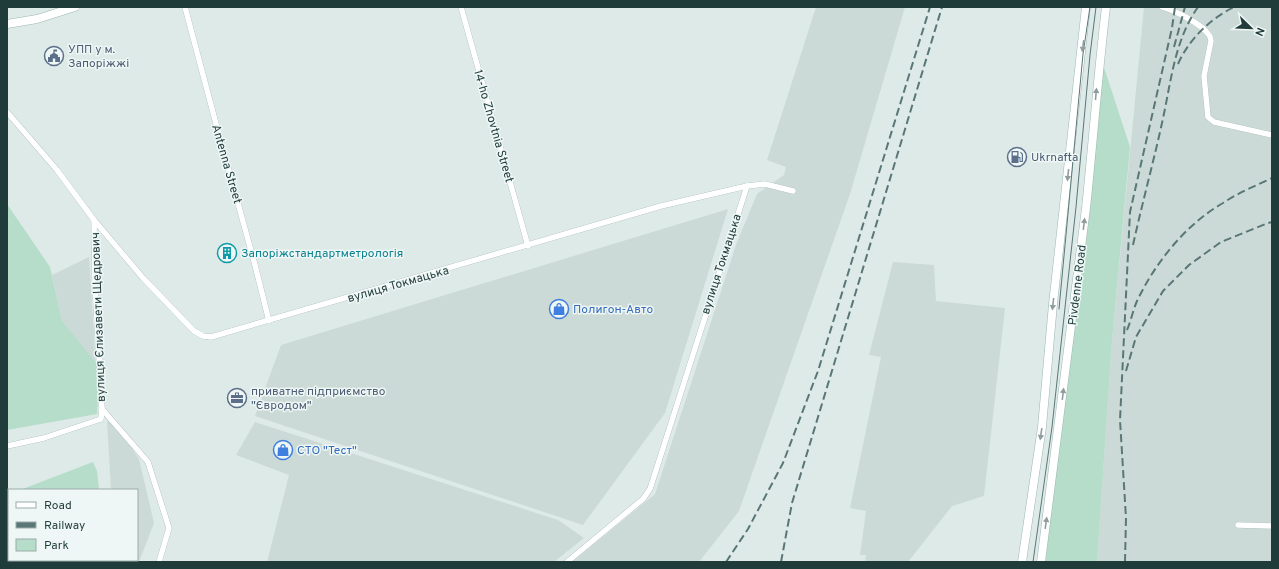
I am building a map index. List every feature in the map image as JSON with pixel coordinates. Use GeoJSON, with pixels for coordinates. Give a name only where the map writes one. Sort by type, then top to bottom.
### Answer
{"type":"FeatureCollection","features":[{"type":"Feature","properties":{"kind":"main road"},"geometry":{"type":"LineString","coordinates":[[7,24],[37,19],[76,7]]}},
{"type":"Feature","properties":{"kind":"main road","name":"Pivdenne Road"},"geometry":{"type":"LineString","coordinates":[[1022,562],[1042,427],[1053,304],[1086,7]]}},
{"type":"Feature","properties":{"kind":"main road","name":"Pivdenne Road"},"geometry":{"type":"LineString","coordinates":[[1041,562],[1060,422],[1085,215],[1106,7]]}},
{"type":"Feature","properties":{"kind":"street","name":"Antenna Street"},"geometry":{"type":"LineString","coordinates":[[185,7],[270,321]]}},
{"type":"Feature","properties":{"kind":"street","name":"14-ho Zhovtnia Street"},"geometry":{"type":"LineString","coordinates":[[460,7],[528,246]]}},
{"type":"Feature","properties":{"kind":"street"},"geometry":{"type":"LineString","coordinates":[[1162,7],[1187,17],[1210,35],[1211,41],[1204,76],[1208,117],[1214,122],[1272,134]]}},
{"type":"Feature","properties":{"kind":"street","name":"вулиця Єлизавети Щедрович"},"geometry":{"type":"LineString","coordinates":[[7,112],[57,170],[94,220],[95,285],[102,409],[101,419],[44,438],[7,446]]}},
{"type":"Feature","properties":{"kind":"street","name":"вулиця Токмацька"},"geometry":{"type":"LineString","coordinates":[[94,220],[143,278],[194,331],[211,338],[660,206],[747,186],[765,184],[793,191]]}},
{"type":"Feature","properties":{"kind":"street","name":"вулиця Токмацька"},"geometry":{"type":"LineString","coordinates":[[567,562],[643,499],[650,489],[747,186]]}},
{"type":"Feature","properties":{"kind":"street","name":"вулиця Єлизавети Щедрович"},"geometry":{"type":"LineString","coordinates":[[102,409],[148,462],[169,528],[159,562]]}},
{"type":"Feature","properties":{"kind":"street"},"geometry":{"type":"LineString","coordinates":[[1238,525],[1272,526]]}},
{"type":"Feature","properties":{"kind":"shaded area"},"geometry":{"type":"Polygon","coordinates":[[[816,7],[905,7],[850,194],[739,511],[699,562],[572,562],[655,494],[737,242],[757,194],[784,175],[786,167],[767,160],[816,7]]]}},
{"type":"Feature","properties":{"kind":"shaded area"},"geometry":{"type":"Polygon","coordinates":[[[1144,7],[1272,7],[1272,562],[1097,562],[1112,340],[1144,7]]]}},
{"type":"Feature","properties":{"kind":"shaded area"},"geometry":{"type":"Polygon","coordinates":[[[728,209],[665,413],[583,525],[255,416],[281,345],[728,209]]]}},
{"type":"Feature","properties":{"kind":"shaded area"},"geometry":{"type":"Polygon","coordinates":[[[89,257],[96,366],[62,321],[52,275],[89,257]]]}},
{"type":"Feature","properties":{"kind":"shaded area"},"geometry":{"type":"Polygon","coordinates":[[[893,262],[934,265],[936,301],[1005,308],[984,496],[952,506],[908,562],[865,562],[866,555],[860,555],[866,511],[850,508],[881,357],[869,355],[893,262]]]}},
{"type":"Feature","properties":{"kind":"shaded area"},"geometry":{"type":"Polygon","coordinates":[[[107,421],[114,421],[139,459],[154,523],[139,562],[92,562],[138,561],[138,489],[111,489],[107,421]]]}},
{"type":"Feature","properties":{"kind":"shaded area"},"geometry":{"type":"Polygon","coordinates":[[[255,422],[558,520],[584,538],[554,562],[267,562],[289,475],[236,455],[255,422]]]}},
{"type":"Feature","properties":{"kind":"green space"},"geometry":{"type":"Polygon","coordinates":[[[1100,55],[1130,147],[1112,340],[1097,562],[1041,562],[1100,55]]]}},
{"type":"Feature","properties":{"kind":"green space"},"geometry":{"type":"Polygon","coordinates":[[[7,204],[50,267],[62,321],[100,368],[97,414],[7,430],[7,204]]]}},
{"type":"Feature","properties":{"kind":"green space"},"geometry":{"type":"Polygon","coordinates":[[[93,462],[97,471],[99,489],[23,489],[93,462]]]}},
{"type":"Feature","properties":{"kind":"green space"},"geometry":{"type":"Polygon","coordinates":[[[7,495],[8,561],[84,562],[7,562],[7,495]]]}},
{"type":"Feature","properties":{"kind":"tram line"},"geometry":{"type":"LineString","coordinates":[[1059,309],[1083,54],[1090,7]]}},
{"type":"Feature","properties":{"kind":"tram line"},"geometry":{"type":"LineString","coordinates":[[1033,562],[1052,427],[1096,7]]}},
{"type":"Feature","properties":{"kind":"railway"},"geometry":{"type":"LineString","coordinates":[[726,562],[748,529],[783,463],[818,371],[930,7]]}},
{"type":"Feature","properties":{"kind":"railway"},"geometry":{"type":"LineString","coordinates":[[781,562],[792,503],[942,7]]}},
{"type":"Feature","properties":{"kind":"railway"},"geometry":{"type":"LineString","coordinates":[[1125,562],[1126,518],[1120,420],[1130,212],[1172,28],[1175,7]]}},
{"type":"Feature","properties":{"kind":"railway"},"geometry":{"type":"LineString","coordinates":[[1174,47],[1185,7]]}},
{"type":"Feature","properties":{"kind":"railway"},"geometry":{"type":"LineString","coordinates":[[1133,245],[1159,138],[1178,48],[1190,20],[1198,7]]}},
{"type":"Feature","properties":{"kind":"railway"},"geometry":{"type":"LineString","coordinates":[[1178,64],[1194,38],[1217,17],[1234,7]]}},
{"type":"Feature","properties":{"kind":"railway"},"geometry":{"type":"LineString","coordinates":[[1127,330],[1144,287],[1162,259],[1184,233],[1209,212],[1229,199],[1272,178]]}},
{"type":"Feature","properties":{"kind":"railway"},"geometry":{"type":"LineString","coordinates":[[1126,371],[1136,337],[1163,291],[1189,265],[1221,242],[1272,222]]}},
{"type":"Feature","properties":{"kind":"place","name":"УПП у м. Запоріжжі"},"geometry":{"type":"Point","coordinates":[54,56]}},
{"type":"Feature","properties":{"kind":"place","name":"Ukrnafta"},"geometry":{"type":"Point","coordinates":[1017,157]}},
{"type":"Feature","properties":{"kind":"place","name":"Запоріжстандартметрологія"},"geometry":{"type":"Point","coordinates":[227,253]}},
{"type":"Feature","properties":{"kind":"place","name":"Полигон-Авто"},"geometry":{"type":"Point","coordinates":[559,309]}},
{"type":"Feature","properties":{"kind":"place","name":"приватне підприємство \"Євродом\""},"geometry":{"type":"Point","coordinates":[237,398]}},
{"type":"Feature","properties":{"kind":"place","name":"СТО \"Тест\""},"geometry":{"type":"Point","coordinates":[283,450]}}]}
